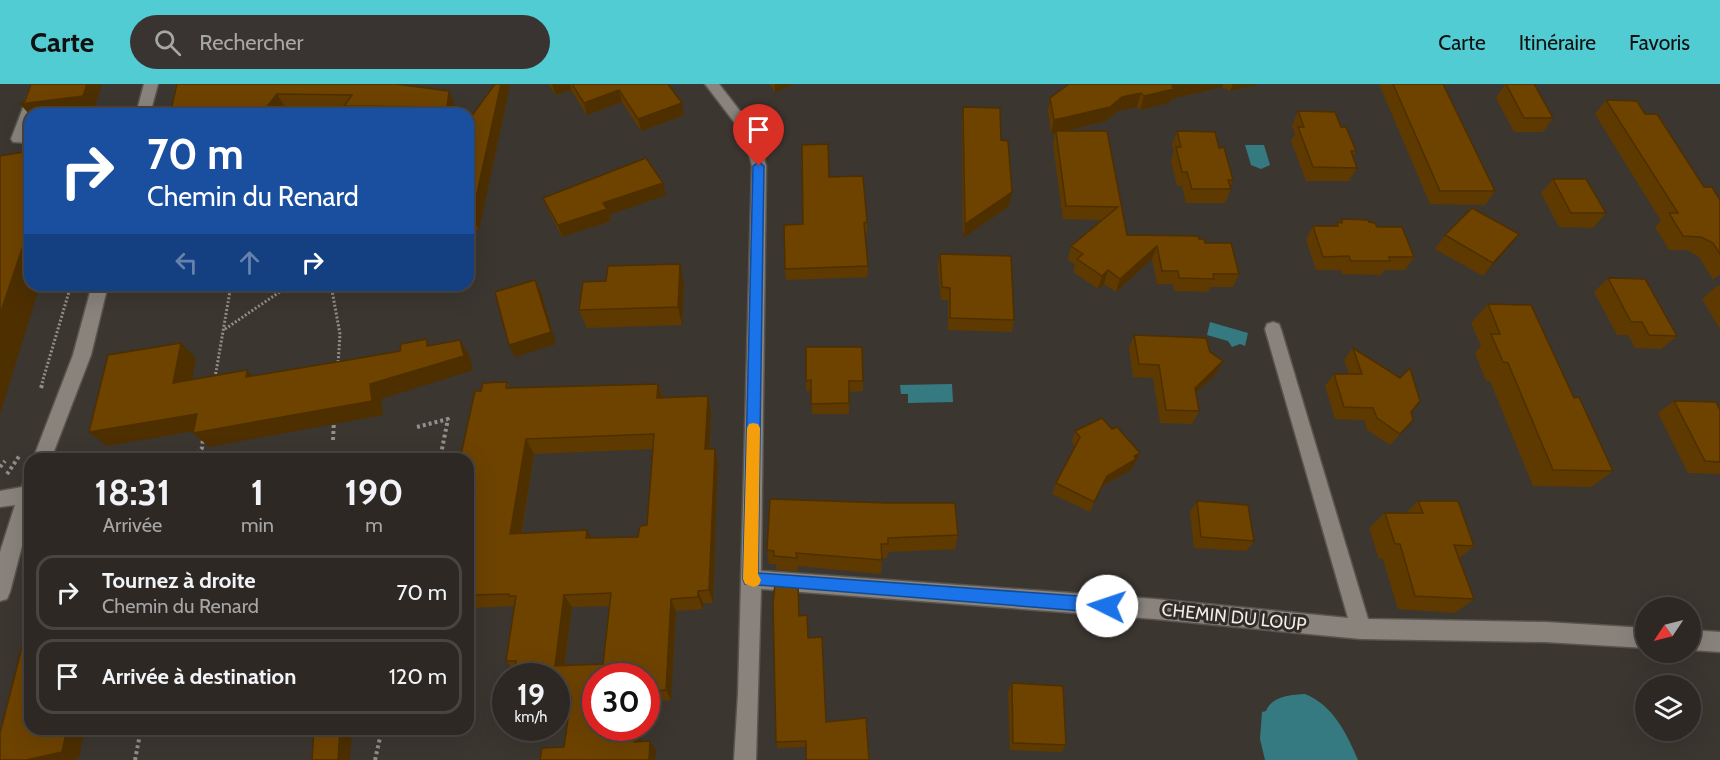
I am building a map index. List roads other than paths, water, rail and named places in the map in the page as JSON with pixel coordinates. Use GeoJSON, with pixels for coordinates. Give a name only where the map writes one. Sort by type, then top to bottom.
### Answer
{"type":"FeatureCollection","features":[{"type":"Feature","properties":{"kind":"street"},"geometry":{"type":"LineString","coordinates":[[30,108],[39,84]]}},
{"type":"Feature","properties":{"kind":"street"},"geometry":{"type":"LineString","coordinates":[[145,108],[151,84]]}},
{"type":"Feature","properties":{"kind":"street"},"geometry":{"type":"LineString","coordinates":[[711,84],[751,134],[759,166],[749,694],[745,760]]}},
{"type":"Feature","properties":{"kind":"street"},"geometry":{"type":"LineString","coordinates":[[24,124],[18,140],[24,139]]}},
{"type":"Feature","properties":{"kind":"street"},"geometry":{"type":"LineString","coordinates":[[44,453],[82,355],[98,291]]}},
{"type":"Feature","properties":{"kind":"street"},"geometry":{"type":"LineString","coordinates":[[1273,329],[1361,629]]}},
{"type":"Feature","properties":{"kind":"street"},"geometry":{"type":"LineString","coordinates":[[0,499],[24,492]]}},
{"type":"Feature","properties":{"kind":"street"},"geometry":{"type":"LineString","coordinates":[[0,592],[16,527],[24,505]]}},
{"type":"Feature","properties":{"kind":"street","name":"CHEMIN DU LOUP"},"geometry":{"type":"LineString","coordinates":[[750,579],[1155,609],[1361,629],[1545,632],[1635,637]]}},
{"type":"Feature","properties":{"kind":"street"},"geometry":{"type":"LineString","coordinates":[[1701,641],[1720,642]]}},
{"type":"Feature","properties":{"kind":"water"},"geometry":{"type":"Polygon","coordinates":[[[1245,145],[1264,145],[1270,165],[1261,169],[1251,165],[1245,145]]]}},
{"type":"Feature","properties":{"kind":"water"},"geometry":{"type":"Polygon","coordinates":[[[1210,322],[1248,333],[1245,346],[1240,344],[1232,347],[1228,341],[1207,335],[1210,322]]]}},
{"type":"Feature","properties":{"kind":"water"},"geometry":{"type":"Polygon","coordinates":[[[952,384],[953,402],[908,403],[908,394],[901,394],[900,385],[952,384]]]}},
{"type":"Feature","properties":{"kind":"water"},"geometry":{"type":"Polygon","coordinates":[[[1305,694],[1324,705],[1338,721],[1358,760],[1265,760],[1260,739],[1262,712],[1266,711],[1277,699],[1305,694]]]}}]}
